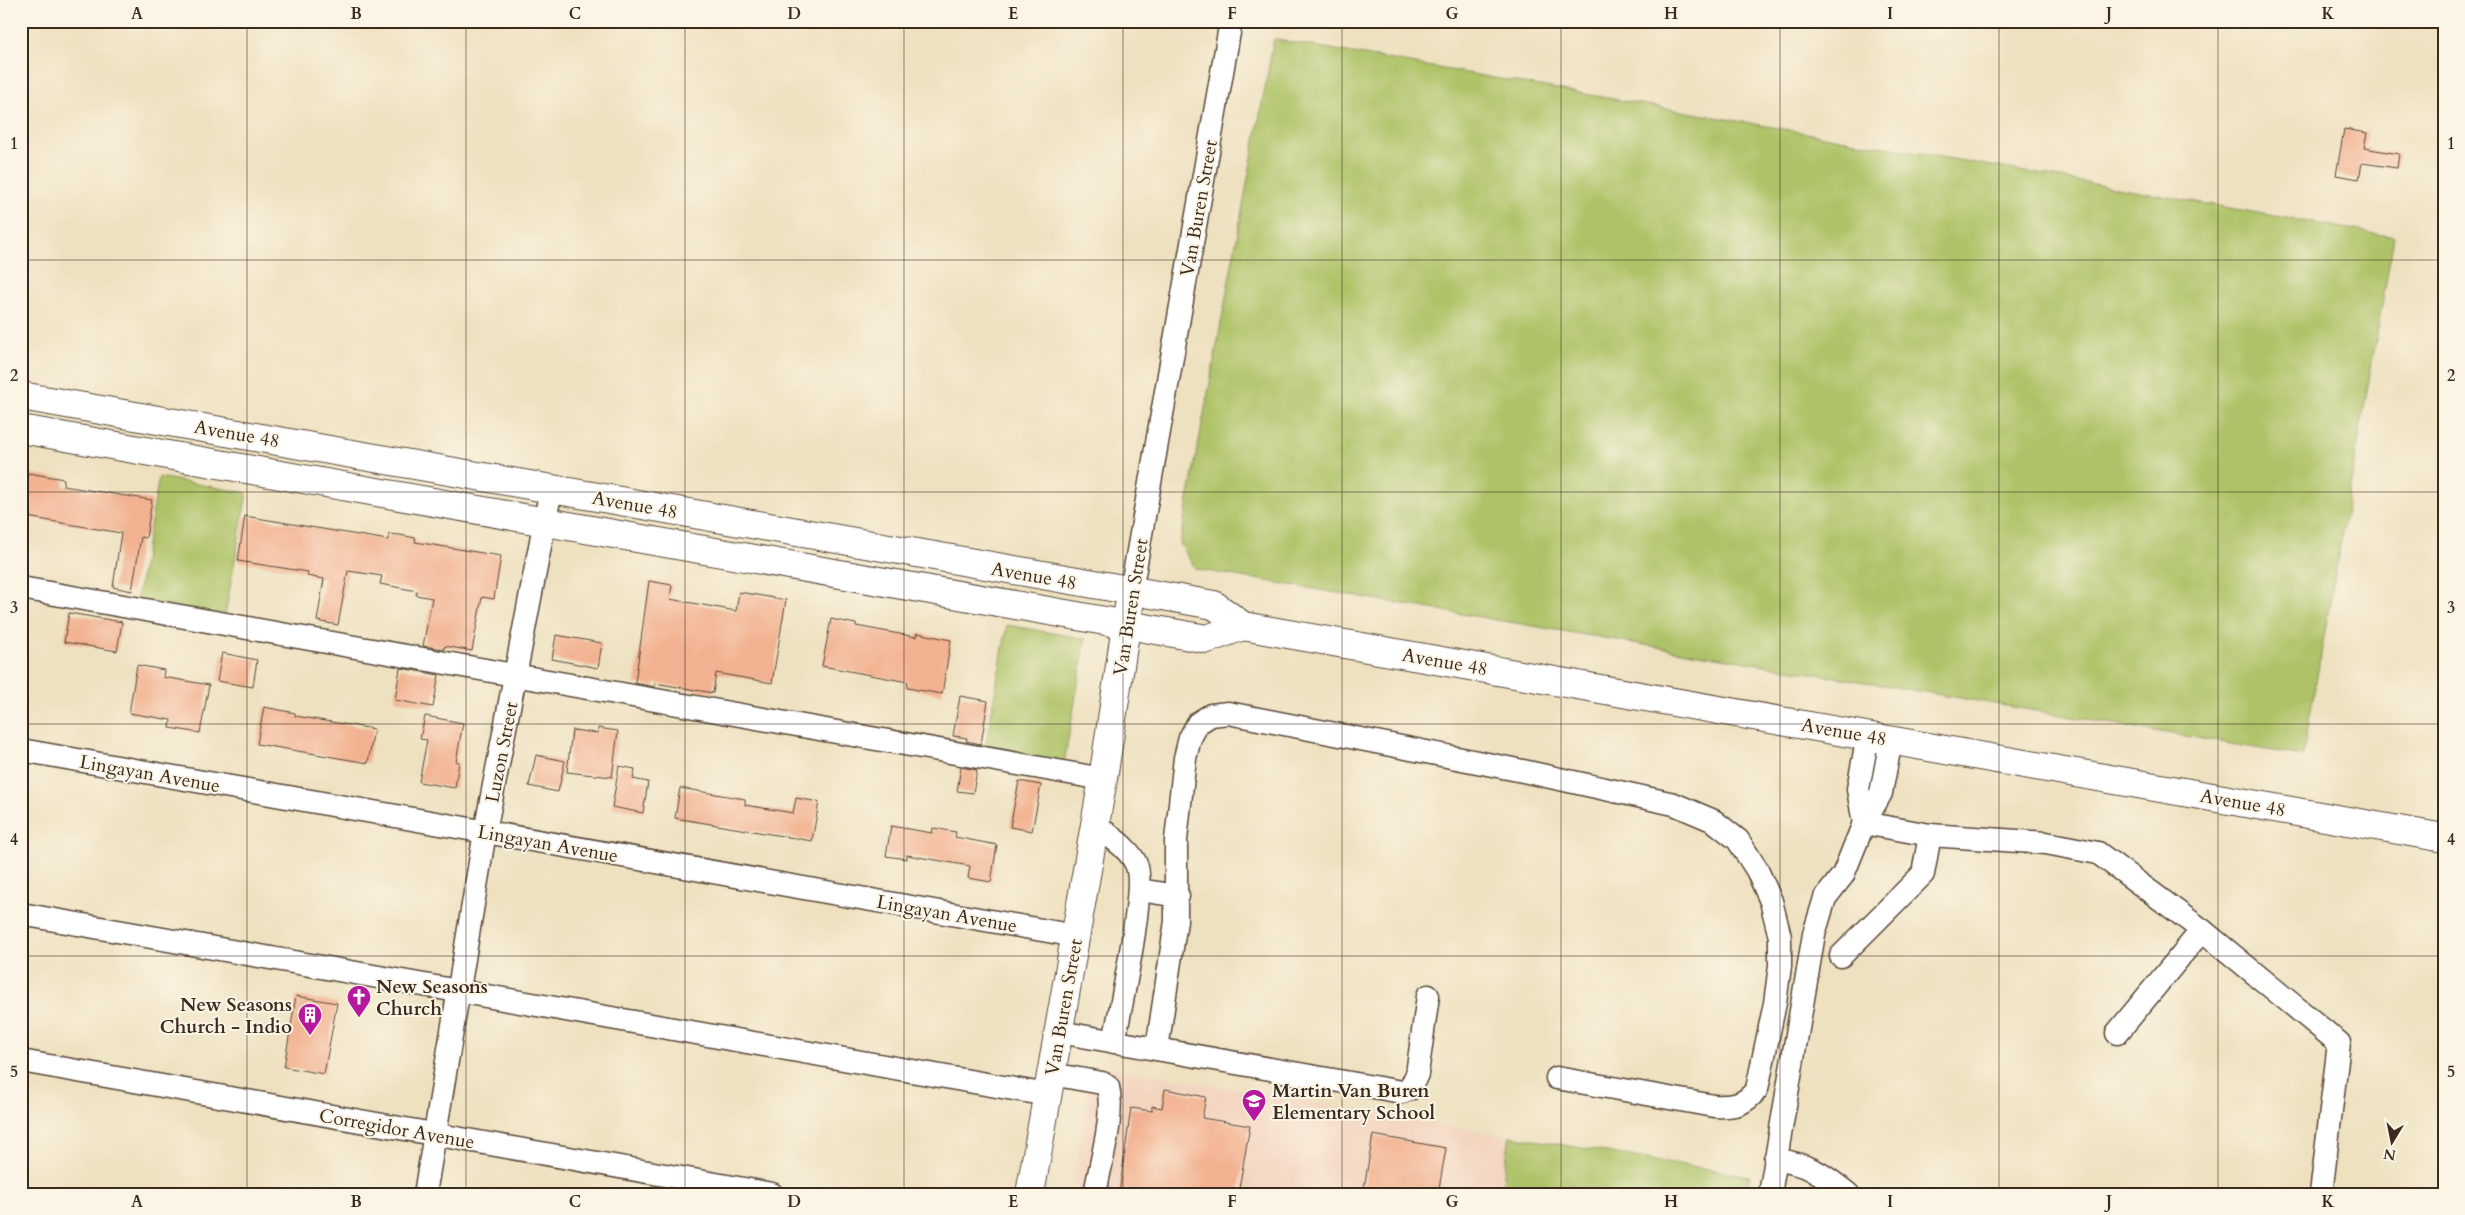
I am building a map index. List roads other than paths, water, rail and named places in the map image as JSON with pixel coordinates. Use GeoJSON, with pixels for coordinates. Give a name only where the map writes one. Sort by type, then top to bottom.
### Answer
{"type":"FeatureCollection","features":[{"type":"Feature","properties":{"kind":"main road","name":"Avenue 48"},"geometry":{"type":"LineString","coordinates":[[21,396],[1214,605],[1244,626],[2444,838]]}},
{"type":"Feature","properties":{"kind":"main road"},"geometry":{"type":"LineString","coordinates":[[21,410],[192,441],[240,434]]}},
{"type":"Feature","properties":{"kind":"main road","name":"Avenue 48"},"geometry":{"type":"LineString","coordinates":[[21,429],[1207,639],[1244,626]]}},
{"type":"Feature","properties":{"kind":"main road","name":"Van Buren Street"},"geometry":{"type":"LineString","coordinates":[[1030,1194],[1103,779],[1131,591]]}},
{"type":"Feature","properties":{"kind":"street","name":"Van Buren Street"},"geometry":{"type":"LineString","coordinates":[[1131,591],[1231,21]]}},
{"type":"Feature","properties":{"kind":"street","name":"Luzon Street"},"geometry":{"type":"LineString","coordinates":[[425,1194],[485,832],[551,489]]}},
{"type":"Feature","properties":{"kind":"street"},"geometry":{"type":"LineString","coordinates":[[21,588],[1103,779]]}},
{"type":"Feature","properties":{"kind":"street"},"geometry":{"type":"LineString","coordinates":[[1157,1049],[1171,963],[1178,896],[1175,869],[1185,758],[1190,738],[1198,723],[1211,715],[1228,713],[1523,771],[1674,804],[1714,821],[1738,840],[1757,870],[1772,901],[1780,936],[1780,966],[1777,985],[1757,1089],[1749,1100],[1729,1107],[1714,1106],[1557,1078]]}},
{"type":"Feature","properties":{"kind":"street"},"geometry":{"type":"LineString","coordinates":[[1770,1194],[1814,934],[1825,898],[1843,875],[1864,823],[1881,793],[1879,737]]}},
{"type":"Feature","properties":{"kind":"street","name":"Lingayan Avenue"},"geometry":{"type":"LineString","coordinates":[[21,750],[1076,936]]}},
{"type":"Feature","properties":{"kind":"street"},"geometry":{"type":"LineString","coordinates":[[1864,823],[1930,835],[2046,843],[2098,853],[2202,930],[2339,1043],[2321,1194]]}},
{"type":"Feature","properties":{"kind":"street"},"geometry":{"type":"LineString","coordinates":[[1095,824],[1128,852],[1140,874],[1114,1042]]}},
{"type":"Feature","properties":{"kind":"street"},"geometry":{"type":"LineString","coordinates":[[1841,956],[1923,874],[1930,835]]}},
{"type":"Feature","properties":{"kind":"street"},"geometry":{"type":"LineString","coordinates":[[1133,859],[1175,869]]}},
{"type":"Feature","properties":{"kind":"street"},"geometry":{"type":"LineString","coordinates":[[1139,890],[1178,896]]}},
{"type":"Feature","properties":{"kind":"street"},"geometry":{"type":"LineString","coordinates":[[21,914],[459,992],[1049,1085],[1102,1083],[1108,1087],[1110,1095],[1109,1115],[1095,1194]]}},
{"type":"Feature","properties":{"kind":"street"},"geometry":{"type":"LineString","coordinates":[[2117,1033],[2202,930]]}},
{"type":"Feature","properties":{"kind":"street"},"geometry":{"type":"LineString","coordinates":[[1059,1032],[1402,1092],[1410,1089],[1417,1074],[1428,996]]}},
{"type":"Feature","properties":{"kind":"street","name":"Corregidor Avenue"},"geometry":{"type":"LineString","coordinates":[[21,1061],[772,1194]]}},
{"type":"Feature","properties":{"kind":"street"},"geometry":{"type":"LineString","coordinates":[[1776,1159],[1802,1164],[1824,1174],[1848,1194]]}},
{"type":"Feature","properties":{"kind":"place","name":"New Seasons Church"},"geometry":{"type":"Point","coordinates":[359,1018]}},
{"type":"Feature","properties":{"kind":"place","name":"New Seasons Church - Indio"},"geometry":{"type":"Point","coordinates":[310,1036]}},
{"type":"Feature","properties":{"kind":"place","name":"Martin Van Buren Elementary School"},"geometry":{"type":"Point","coordinates":[1254,1122]}}]}
